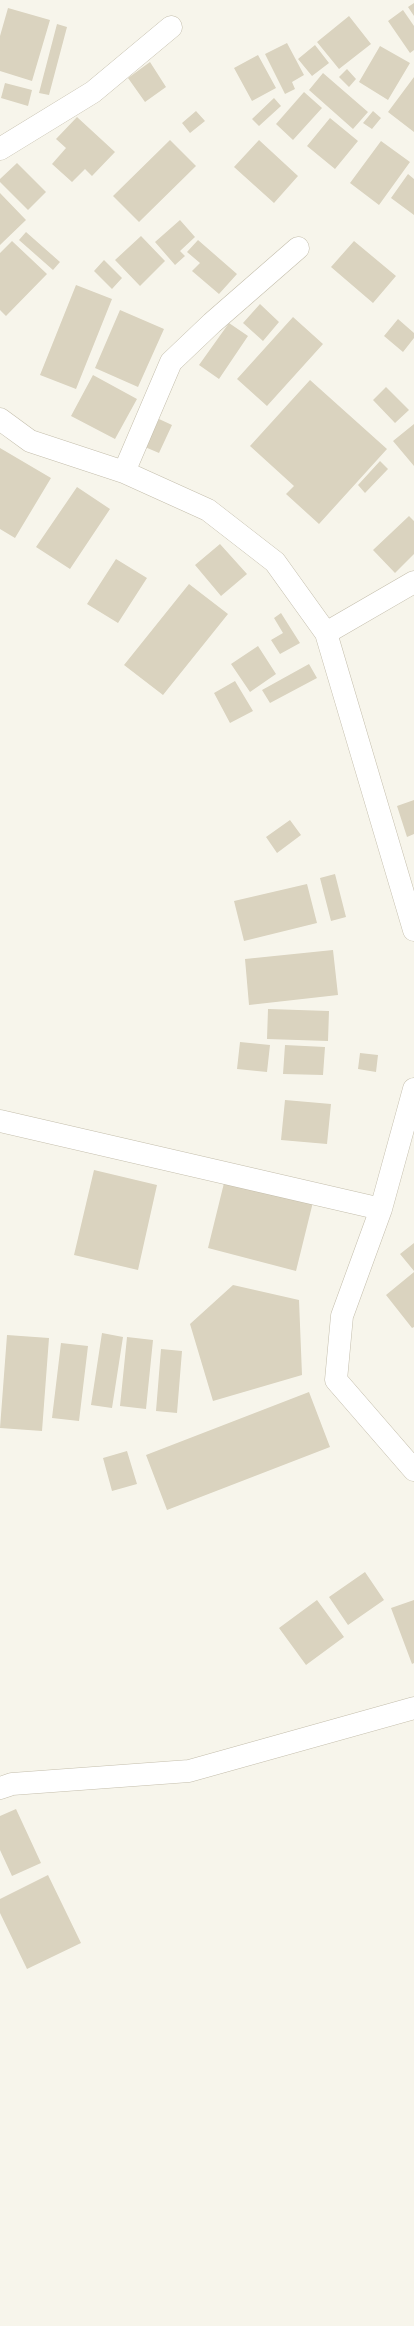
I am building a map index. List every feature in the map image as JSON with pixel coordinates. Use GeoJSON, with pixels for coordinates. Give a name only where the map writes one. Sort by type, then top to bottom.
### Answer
{"type":"FeatureCollection","features":[{"type":"Feature","properties":{"kind":"street"},"geometry":{"type":"LineString","coordinates":[[0,149],[93,92],[171,27]]}},
{"type":"Feature","properties":{"kind":"street"},"geometry":{"type":"LineString","coordinates":[[124,472],[171,362],[212,323],[298,248]]}},
{"type":"Feature","properties":{"kind":"street"},"geometry":{"type":"LineString","coordinates":[[0,419],[30,441],[124,472],[208,510],[275,562],[326,633],[414,930]]}},
{"type":"Feature","properties":{"kind":"street"},"geometry":{"type":"LineString","coordinates":[[326,633],[414,582]]}},
{"type":"Feature","properties":{"kind":"street"},"geometry":{"type":"LineString","coordinates":[[414,1089],[381,1209],[342,1316],[336,1380],[414,1470]]}},
{"type":"Feature","properties":{"kind":"street"},"geometry":{"type":"LineString","coordinates":[[0,1121],[381,1209]]}},
{"type":"Feature","properties":{"kind":"street"},"geometry":{"type":"LineString","coordinates":[[0,1788],[12,1784],[189,1771],[414,1708]]}},
{"type":"Feature","properties":{"kind":"building"},"geometry":{"type":"Polygon","coordinates":[[[414,3],[414,16],[408,7],[414,3]]]}},
{"type":"Feature","properties":{"kind":"building"},"geometry":{"type":"Polygon","coordinates":[[[8,8],[50,20],[32,81],[0,71],[0,36],[8,8]]]}},
{"type":"Feature","properties":{"kind":"building"},"geometry":{"type":"Polygon","coordinates":[[[403,10],[414,26],[414,50],[410,53],[388,21],[403,10]]]}},
{"type":"Feature","properties":{"kind":"building"},"geometry":{"type":"Polygon","coordinates":[[[349,16],[371,44],[339,69],[317,42],[349,16]]]}},
{"type":"Feature","properties":{"kind":"building"},"geometry":{"type":"Polygon","coordinates":[[[57,24],[67,27],[49,95],[39,93],[57,24]]]}},
{"type":"Feature","properties":{"kind":"building"},"geometry":{"type":"Polygon","coordinates":[[[287,43],[304,75],[292,82],[295,89],[285,94],[265,54],[287,43]]]}},
{"type":"Feature","properties":{"kind":"building"},"geometry":{"type":"Polygon","coordinates":[[[315,45],[329,63],[312,76],[298,59],[315,45]]]}},
{"type":"Feature","properties":{"kind":"building"},"geometry":{"type":"Polygon","coordinates":[[[380,46],[410,63],[388,100],[359,82],[380,46]]]}},
{"type":"Feature","properties":{"kind":"building"},"geometry":{"type":"Polygon","coordinates":[[[258,55],[276,88],[252,101],[234,68],[258,55]]]}},
{"type":"Feature","properties":{"kind":"building"},"geometry":{"type":"Polygon","coordinates":[[[150,62],[166,87],[145,102],[128,78],[150,62]]]}},
{"type":"Feature","properties":{"kind":"building"},"geometry":{"type":"Polygon","coordinates":[[[347,69],[356,79],[349,87],[339,77],[347,69]]]}},
{"type":"Feature","properties":{"kind":"building"},"geometry":{"type":"Polygon","coordinates":[[[323,73],[368,112],[353,129],[309,90],[323,73]]]}},
{"type":"Feature","properties":{"kind":"building"},"geometry":{"type":"Polygon","coordinates":[[[414,77],[414,132],[388,112],[414,77]]]}},
{"type":"Feature","properties":{"kind":"building"},"geometry":{"type":"Polygon","coordinates":[[[5,83],[32,90],[28,106],[1,98],[5,83]]]}},
{"type":"Feature","properties":{"kind":"building"},"geometry":{"type":"Polygon","coordinates":[[[304,92],[322,108],[293,140],[276,124],[304,92]]]}},
{"type":"Feature","properties":{"kind":"building"},"geometry":{"type":"Polygon","coordinates":[[[274,98],[281,106],[259,126],[252,119],[274,98]]]}},
{"type":"Feature","properties":{"kind":"building"},"geometry":{"type":"Polygon","coordinates":[[[196,111],[205,121],[190,133],[182,123],[196,111]]]}},
{"type":"Feature","properties":{"kind":"building"},"geometry":{"type":"Polygon","coordinates":[[[373,111],[381,118],[372,129],[363,123],[373,111]]]}},
{"type":"Feature","properties":{"kind":"building"},"geometry":{"type":"Polygon","coordinates":[[[77,117],[115,152],[92,176],[85,169],[72,182],[52,164],[66,148],[56,139],[77,117]]]}},
{"type":"Feature","properties":{"kind":"building"},"geometry":{"type":"Polygon","coordinates":[[[330,118],[358,141],[335,169],[307,146],[330,118]]]}},
{"type":"Feature","properties":{"kind":"building"},"geometry":{"type":"Polygon","coordinates":[[[170,140],[196,166],[139,222],[113,196],[170,140]]]}},
{"type":"Feature","properties":{"kind":"building"},"geometry":{"type":"Polygon","coordinates":[[[259,140],[298,176],[274,203],[234,167],[259,140]]]}},
{"type":"Feature","properties":{"kind":"building"},"geometry":{"type":"Polygon","coordinates":[[[381,141],[410,162],[379,205],[350,183],[381,141]]]}},
{"type":"Feature","properties":{"kind":"building"},"geometry":{"type":"Polygon","coordinates":[[[17,163],[46,192],[28,210],[0,182],[0,179],[17,163]]]}},
{"type":"Feature","properties":{"kind":"building"},"geometry":{"type":"Polygon","coordinates":[[[408,174],[414,179],[414,215],[391,198],[408,174]]]}},
{"type":"Feature","properties":{"kind":"building"},"geometry":{"type":"Polygon","coordinates":[[[0,193],[26,220],[0,245],[0,193]]]}},
{"type":"Feature","properties":{"kind":"building"},"geometry":{"type":"Polygon","coordinates":[[[180,220],[195,237],[180,251],[185,256],[175,265],[155,242],[180,220]]]}},
{"type":"Feature","properties":{"kind":"building"},"geometry":{"type":"Polygon","coordinates":[[[26,232],[60,262],[53,270],[19,240],[26,232]]]}},
{"type":"Feature","properties":{"kind":"building"},"geometry":{"type":"Polygon","coordinates":[[[141,236],[165,261],[140,286],[115,260],[141,236]]]}},
{"type":"Feature","properties":{"kind":"building"},"geometry":{"type":"Polygon","coordinates":[[[198,240],[237,274],[219,294],[192,271],[200,263],[187,252],[198,240]]]}},
{"type":"Feature","properties":{"kind":"building"},"geometry":{"type":"Polygon","coordinates":[[[12,241],[47,274],[6,316],[0,310],[0,253],[12,241]]]}},
{"type":"Feature","properties":{"kind":"building"},"geometry":{"type":"Polygon","coordinates":[[[354,241],[396,276],[373,303],[331,267],[354,241]]]}},
{"type":"Feature","properties":{"kind":"building"},"geometry":{"type":"Polygon","coordinates":[[[104,260],[122,278],[112,289],[94,271],[104,260]]]}},
{"type":"Feature","properties":{"kind":"building"},"geometry":{"type":"Polygon","coordinates":[[[76,285],[112,299],[76,389],[40,375],[76,285]]]}},
{"type":"Feature","properties":{"kind":"building"},"geometry":{"type":"Polygon","coordinates":[[[260,304],[279,322],[263,341],[243,323],[260,304]]]}},
{"type":"Feature","properties":{"kind":"building"},"geometry":{"type":"Polygon","coordinates":[[[120,310],[164,329],[138,387],[95,368],[120,310]]]}},
{"type":"Feature","properties":{"kind":"building"},"geometry":{"type":"Polygon","coordinates":[[[293,317],[323,344],[267,406],[237,379],[293,317]]]}},
{"type":"Feature","properties":{"kind":"building"},"geometry":{"type":"Polygon","coordinates":[[[398,319],[414,333],[414,338],[403,352],[384,336],[398,319]]]}},
{"type":"Feature","properties":{"kind":"building"},"geometry":{"type":"Polygon","coordinates":[[[229,323],[248,336],[219,379],[199,365],[229,323]]]}},
{"type":"Feature","properties":{"kind":"building"},"geometry":{"type":"Polygon","coordinates":[[[93,375],[137,399],[115,439],[71,416],[93,375]]]}},
{"type":"Feature","properties":{"kind":"building"},"geometry":{"type":"Polygon","coordinates":[[[310,380],[387,449],[319,524],[286,494],[294,486],[250,446],[310,380]]]}},
{"type":"Feature","properties":{"kind":"building"},"geometry":{"type":"Polygon","coordinates":[[[386,387],[409,410],[395,423],[373,400],[386,387]]]}},
{"type":"Feature","properties":{"kind":"building"},"geometry":{"type":"Polygon","coordinates":[[[159,419],[172,425],[159,453],[145,447],[159,419]]]}},
{"type":"Feature","properties":{"kind":"building"},"geometry":{"type":"Polygon","coordinates":[[[414,424],[414,466],[393,441],[414,424]]]}},
{"type":"Feature","properties":{"kind":"building"},"geometry":{"type":"Polygon","coordinates":[[[0,448],[51,478],[15,538],[0,529],[0,448]]]}},
{"type":"Feature","properties":{"kind":"building"},"geometry":{"type":"Polygon","coordinates":[[[380,461],[388,469],[365,493],[358,485],[380,461]]]}},
{"type":"Feature","properties":{"kind":"building"},"geometry":{"type":"Polygon","coordinates":[[[77,487],[110,509],[70,569],[36,547],[77,487]]]}},
{"type":"Feature","properties":{"kind":"building"},"geometry":{"type":"Polygon","coordinates":[[[409,516],[414,521],[414,554],[395,573],[373,550],[409,516]]]}},
{"type":"Feature","properties":{"kind":"building"},"geometry":{"type":"Polygon","coordinates":[[[220,544],[247,574],[221,596],[195,565],[220,544]]]}},
{"type":"Feature","properties":{"kind":"building"},"geometry":{"type":"Polygon","coordinates":[[[116,559],[147,578],[118,623],[87,604],[116,559]]]}},
{"type":"Feature","properties":{"kind":"building"},"geometry":{"type":"Polygon","coordinates":[[[189,584],[228,614],[163,695],[124,665],[189,584]]]}},
{"type":"Feature","properties":{"kind":"building"},"geometry":{"type":"Polygon","coordinates":[[[281,613],[300,643],[280,654],[271,640],[283,633],[274,618],[281,613]]]}},
{"type":"Feature","properties":{"kind":"building"},"geometry":{"type":"Polygon","coordinates":[[[258,646],[276,674],[250,692],[231,664],[258,646]]]}},
{"type":"Feature","properties":{"kind":"building"},"geometry":{"type":"Polygon","coordinates":[[[309,664],[317,678],[270,703],[262,690],[309,664]]]}},
{"type":"Feature","properties":{"kind":"building"},"geometry":{"type":"Polygon","coordinates":[[[235,681],[253,711],[230,723],[214,693],[235,681]]]}},
{"type":"Feature","properties":{"kind":"building"},"geometry":{"type":"Polygon","coordinates":[[[414,800],[414,834],[407,837],[397,806],[414,800]]]}},
{"type":"Feature","properties":{"kind":"building"},"geometry":{"type":"Polygon","coordinates":[[[290,820],[301,835],[277,853],[266,837],[290,820]]]}},
{"type":"Feature","properties":{"kind":"building"},"geometry":{"type":"Polygon","coordinates":[[[335,874],[346,917],[331,921],[320,878],[335,874]]]}},
{"type":"Feature","properties":{"kind":"building"},"geometry":{"type":"Polygon","coordinates":[[[307,884],[317,923],[244,941],[234,901],[307,884]]]}},
{"type":"Feature","properties":{"kind":"building"},"geometry":{"type":"Polygon","coordinates":[[[333,950],[338,995],[249,1005],[245,959],[333,950]]]}},
{"type":"Feature","properties":{"kind":"building"},"geometry":{"type":"Polygon","coordinates":[[[268,1009],[329,1011],[328,1041],[267,1039],[268,1009]]]}},
{"type":"Feature","properties":{"kind":"building"},"geometry":{"type":"Polygon","coordinates":[[[240,1042],[270,1045],[267,1072],[237,1069],[240,1042]]]}},
{"type":"Feature","properties":{"kind":"building"},"geometry":{"type":"Polygon","coordinates":[[[285,1045],[325,1047],[323,1075],[283,1074],[285,1045]]]}},
{"type":"Feature","properties":{"kind":"building"},"geometry":{"type":"Polygon","coordinates":[[[360,1053],[378,1055],[376,1072],[358,1069],[360,1053]]]}},
{"type":"Feature","properties":{"kind":"building"},"geometry":{"type":"Polygon","coordinates":[[[285,1100],[331,1104],[327,1144],[281,1140],[285,1100]]]}},
{"type":"Feature","properties":{"kind":"building"},"geometry":{"type":"Polygon","coordinates":[[[94,1170],[157,1185],[138,1270],[74,1255],[94,1170]]]}},
{"type":"Feature","properties":{"kind":"building"},"geometry":{"type":"Polygon","coordinates":[[[225,1179],[313,1202],[296,1271],[208,1248],[225,1179]]]}},
{"type":"Feature","properties":{"kind":"building"},"geometry":{"type":"Polygon","coordinates":[[[414,1243],[414,1271],[400,1254],[414,1243]]]}},
{"type":"Feature","properties":{"kind":"building"},"geometry":{"type":"Polygon","coordinates":[[[414,1272],[414,1327],[412,1328],[386,1295],[414,1272]]]}},
{"type":"Feature","properties":{"kind":"building"},"geometry":{"type":"Polygon","coordinates":[[[233,1285],[299,1300],[302,1375],[213,1401],[190,1324],[233,1285]]]}},
{"type":"Feature","properties":{"kind":"building"},"geometry":{"type":"Polygon","coordinates":[[[102,1333],[123,1337],[112,1408],[91,1405],[102,1333]]]}},
{"type":"Feature","properties":{"kind":"building"},"geometry":{"type":"Polygon","coordinates":[[[7,1335],[49,1338],[42,1431],[0,1428],[7,1335]]]}},
{"type":"Feature","properties":{"kind":"building"},"geometry":{"type":"Polygon","coordinates":[[[127,1337],[153,1340],[146,1409],[120,1406],[127,1337]]]}},
{"type":"Feature","properties":{"kind":"building"},"geometry":{"type":"Polygon","coordinates":[[[61,1343],[88,1346],[79,1421],[52,1418],[61,1343]]]}},
{"type":"Feature","properties":{"kind":"building"},"geometry":{"type":"Polygon","coordinates":[[[161,1349],[182,1351],[177,1413],[156,1411],[161,1349]]]}},
{"type":"Feature","properties":{"kind":"building"},"geometry":{"type":"Polygon","coordinates":[[[309,1392],[330,1447],[167,1510],[146,1455],[309,1392]]]}},
{"type":"Feature","properties":{"kind":"building"},"geometry":{"type":"Polygon","coordinates":[[[127,1451],[137,1484],[112,1491],[103,1458],[127,1451]]]}},
{"type":"Feature","properties":{"kind":"building"},"geometry":{"type":"Polygon","coordinates":[[[365,1572],[384,1600],[348,1625],[329,1597],[365,1572]]]}},
{"type":"Feature","properties":{"kind":"building"},"geometry":{"type":"Polygon","coordinates":[[[317,1600],[344,1637],[306,1665],[279,1628],[317,1600]]]}},
{"type":"Feature","properties":{"kind":"building"},"geometry":{"type":"Polygon","coordinates":[[[414,1600],[414,1663],[412,1664],[391,1608],[414,1600]]]}},
{"type":"Feature","properties":{"kind":"building"},"geometry":{"type":"Polygon","coordinates":[[[16,1809],[41,1863],[12,1876],[0,1850],[0,1816],[16,1809]]]}},
{"type":"Feature","properties":{"kind":"building"},"geometry":{"type":"Polygon","coordinates":[[[48,1875],[81,1943],[27,1969],[0,1913],[0,1899],[48,1875]]]}}]}
